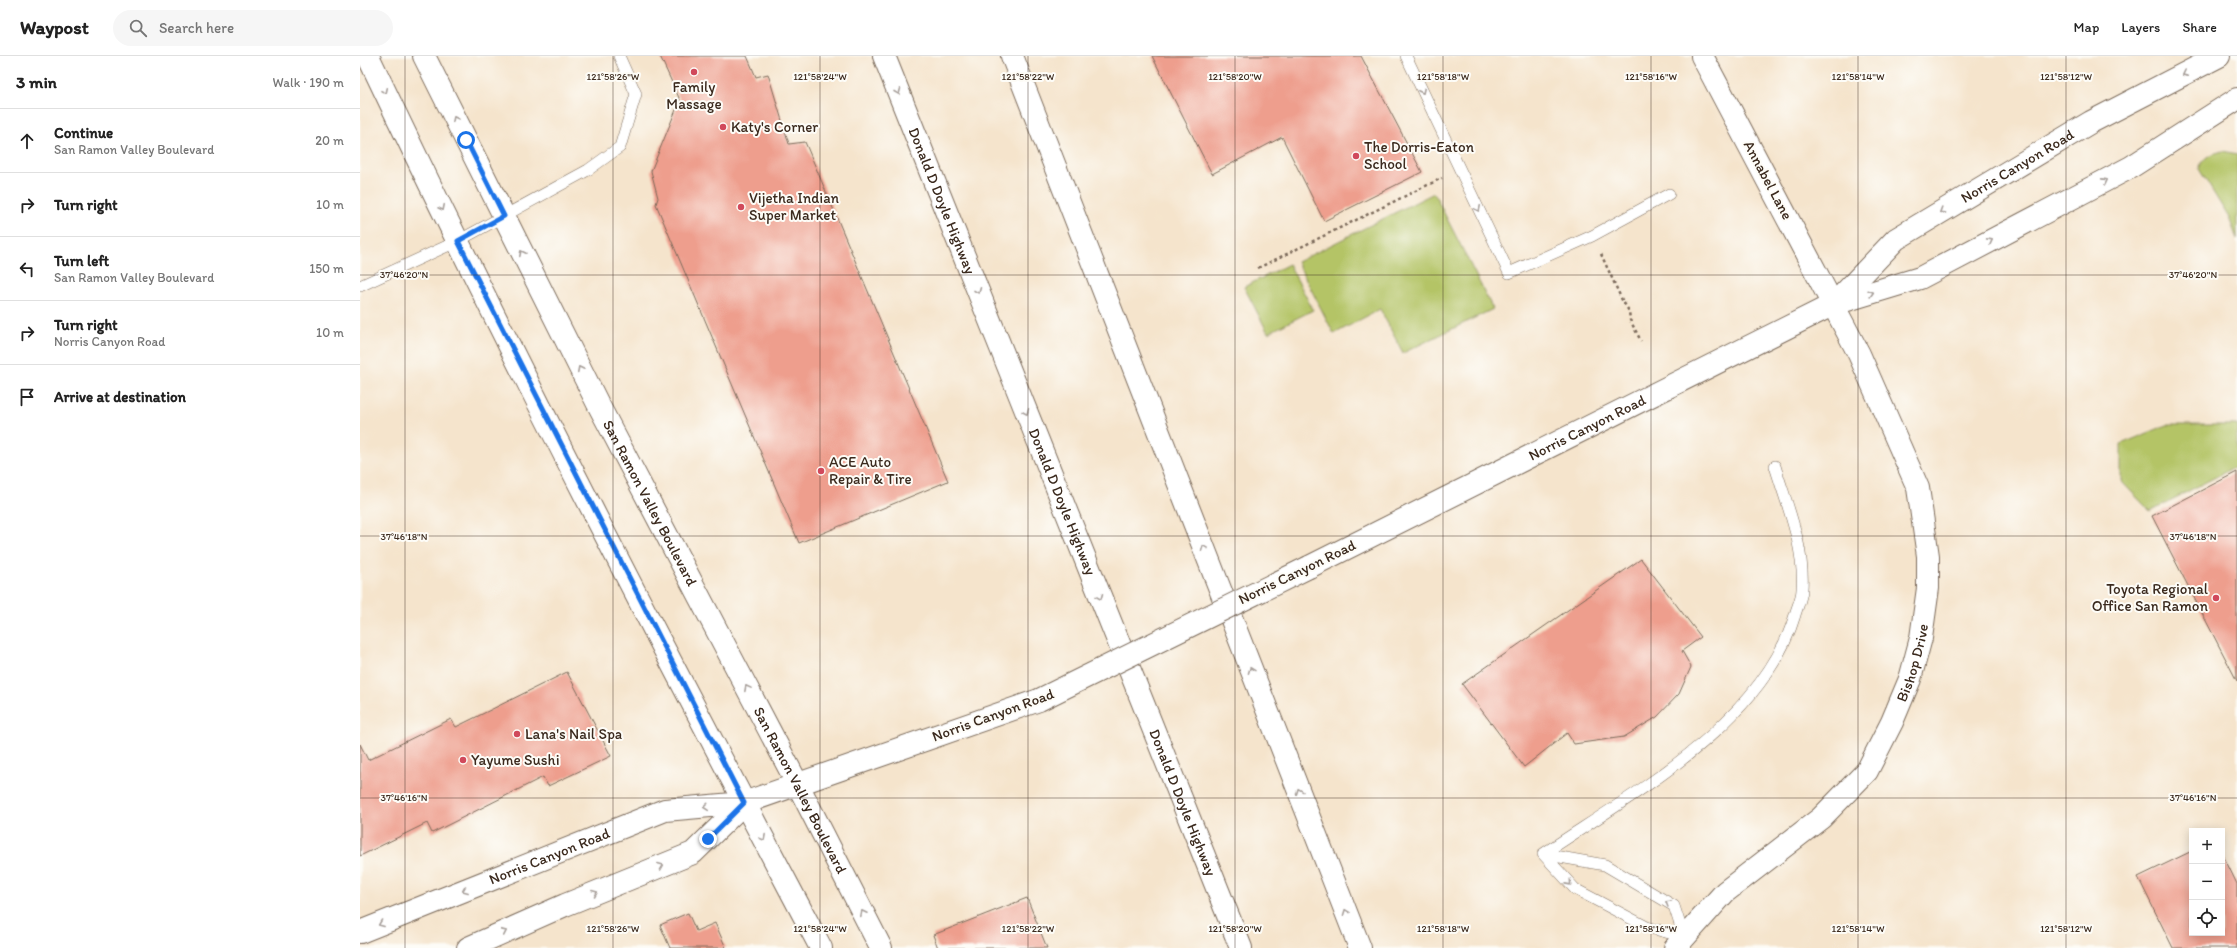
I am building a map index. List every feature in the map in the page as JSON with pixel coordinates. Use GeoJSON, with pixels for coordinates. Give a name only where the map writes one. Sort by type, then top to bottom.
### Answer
{"type":"FeatureCollection","features":[{"type":"Feature","properties":{"kind":"main road"},"geometry":{"type":"LineString","coordinates":[[368,56],[458,241],[744,803],[821,948]]}},
{"type":"Feature","properties":{"kind":"main road","name":"San Ramon Valley Boulevard"},"geometry":{"type":"LineString","coordinates":[[424,56],[598,404],[798,784],[881,948]]}},
{"type":"Feature","properties":{"kind":"main road","name":"Donald D Doyle Highway"},"geometry":{"type":"LineString","coordinates":[[884,56],[1240,948]]}},
{"type":"Feature","properties":{"kind":"main road"},"geometry":{"type":"LineString","coordinates":[[1012,56],[1360,948]]}},
{"type":"Feature","properties":{"kind":"main road","name":"Annabel Lane"},"geometry":{"type":"LineString","coordinates":[[1702,56],[1834,304]]}},
{"type":"Feature","properties":{"kind":"main road","name":"Norris Canyon Road"},"geometry":{"type":"LineString","coordinates":[[1834,304],[1896,239],[2091,122],[2219,56]]}},
{"type":"Feature","properties":{"kind":"main road","name":"Norris Canyon Road"},"geometry":{"type":"LineString","coordinates":[[360,932],[664,810],[744,803],[1038,700],[1309,567],[1834,304],[1920,278],[2131,167],[2235,103]]}},
{"type":"Feature","properties":{"kind":"main road","name":"Bishop Drive"},"geometry":{"type":"LineString","coordinates":[[1680,942],[1725,892],[1821,818],[1867,771],[1892,722],[1910,679],[1921,638],[1928,588],[1928,556],[1918,488],[1860,354],[1834,304]]}},
{"type":"Feature","properties":{"kind":"main road","name":"Norris Canyon Road"},"geometry":{"type":"LineString","coordinates":[[468,948],[565,904],[693,853],[744,803]]}},
{"type":"Feature","properties":{"kind":"lane"},"geometry":{"type":"LineString","coordinates":[[360,286],[458,241],[588,170],[620,147],[636,94],[618,56]]}},
{"type":"Feature","properties":{"kind":"lane"},"geometry":{"type":"LineString","coordinates":[[1406,56],[1509,273],[1592,236],[1669,194]]}},
{"type":"Feature","properties":{"kind":"lane"},"geometry":{"type":"LineString","coordinates":[[1543,854],[1667,770],[1732,718],[1765,679],[1790,633],[1802,590],[1801,549],[1775,466]]}},
{"type":"Feature","properties":{"kind":"lane"},"geometry":{"type":"LineString","coordinates":[[1543,854],[1575,890],[1647,927],[1680,942]]}},
{"type":"Feature","properties":{"kind":"lane"},"geometry":{"type":"LineString","coordinates":[[1543,854],[1605,866],[1674,906],[1680,942]]}},
{"type":"Feature","properties":{"kind":"path"},"geometry":{"type":"LineString","coordinates":[[1258,268],[1459,169]]}},
{"type":"Feature","properties":{"kind":"path"},"geometry":{"type":"LineString","coordinates":[[1592,236],[1622,300],[1629,311],[1630,320],[1640,341]]}},
{"type":"Feature","properties":{"kind":"green space"},"geometry":{"type":"Polygon","coordinates":[[[2223,151],[2237,154],[2237,239],[2229,218],[2199,169],[2205,158],[2223,151]]]}},
{"type":"Feature","properties":{"kind":"green space"},"geometry":{"type":"Polygon","coordinates":[[[1434,193],[1493,309],[1403,353],[1380,309],[1334,334],[1297,262],[1434,193]]]}},
{"type":"Feature","properties":{"kind":"green space"},"geometry":{"type":"Polygon","coordinates":[[[1289,264],[1313,310],[1268,333],[1244,287],[1289,264]]]}},
{"type":"Feature","properties":{"kind":"green space"},"geometry":{"type":"Polygon","coordinates":[[[2167,425],[2237,425],[2237,466],[2150,511],[2121,481],[2121,444],[2167,425]]]}},
{"type":"Feature","properties":{"kind":"building"},"geometry":{"type":"Polygon","coordinates":[[[660,56],[747,56],[756,77],[768,74],[789,144],[805,142],[948,481],[799,543],[656,204],[658,198],[651,171],[680,100],[660,56]]]}},
{"type":"Feature","properties":{"kind":"building"},"geometry":{"type":"Polygon","coordinates":[[[1152,56],[1361,56],[1422,172],[1324,221],[1282,137],[1212,174],[1152,56]]]}},
{"type":"Feature","properties":{"kind":"building","name":"Toyota Regional Office San Ramon"},"geometry":{"type":"Polygon","coordinates":[[[2237,472],[2237,681],[2152,516],[2237,472]]]}},
{"type":"Feature","properties":{"kind":"building"},"geometry":{"type":"Polygon","coordinates":[[[1641,559],[1701,637],[1682,651],[1691,667],[1679,694],[1657,717],[1624,737],[1574,744],[1567,733],[1524,767],[1462,684],[1641,559]]]}},
{"type":"Feature","properties":{"kind":"building"},"geometry":{"type":"Polygon","coordinates":[[[567,672],[611,756],[548,786],[543,777],[432,833],[427,823],[360,856],[360,744],[368,760],[451,719],[456,727],[567,672]]]}},
{"type":"Feature","properties":{"kind":"building"},"geometry":{"type":"Polygon","coordinates":[[[2189,852],[2189,936],[2225,936],[2225,859],[2237,884],[2237,948],[2173,948],[2138,877],[2189,852]]]}},
{"type":"Feature","properties":{"kind":"building"},"geometry":{"type":"Polygon","coordinates":[[[1027,898],[1047,948],[938,948],[933,935],[1027,898]]]}},
{"type":"Feature","properties":{"kind":"building"},"geometry":{"type":"Polygon","coordinates":[[[688,913],[696,931],[715,923],[726,948],[670,948],[660,925],[688,913]]]}},
{"type":"Feature","properties":{"kind":"place","name":"Family Massage"},"geometry":{"type":"Point","coordinates":[694,72]}},
{"type":"Feature","properties":{"kind":"place","name":"Katy's Corner"},"geometry":{"type":"Point","coordinates":[723,127]}},
{"type":"Feature","properties":{"kind":"place","name":"The Dorris-Eaton School"},"geometry":{"type":"Point","coordinates":[1356,156]}},
{"type":"Feature","properties":{"kind":"place","name":"Vijetha Indian Super Market"},"geometry":{"type":"Point","coordinates":[741,207]}},
{"type":"Feature","properties":{"kind":"place","name":"ACE Auto Repair & Tire"},"geometry":{"type":"Point","coordinates":[821,471]}},
{"type":"Feature","properties":{"kind":"place","name":"Toyota Regional Office San Ramon"},"geometry":{"type":"Point","coordinates":[2216,598]}},
{"type":"Feature","properties":{"kind":"place","name":"Lana's Nail Spa"},"geometry":{"type":"Point","coordinates":[517,734]}},
{"type":"Feature","properties":{"kind":"place","name":"Yayume Sushi"},"geometry":{"type":"Point","coordinates":[463,760]}},
{"type":"Feature","properties":{"kind":"route"},"geometry":{"type":"LineString","coordinates":[[466,140],[504,216],[458,241],[744,803],[708,839]]}}]}
